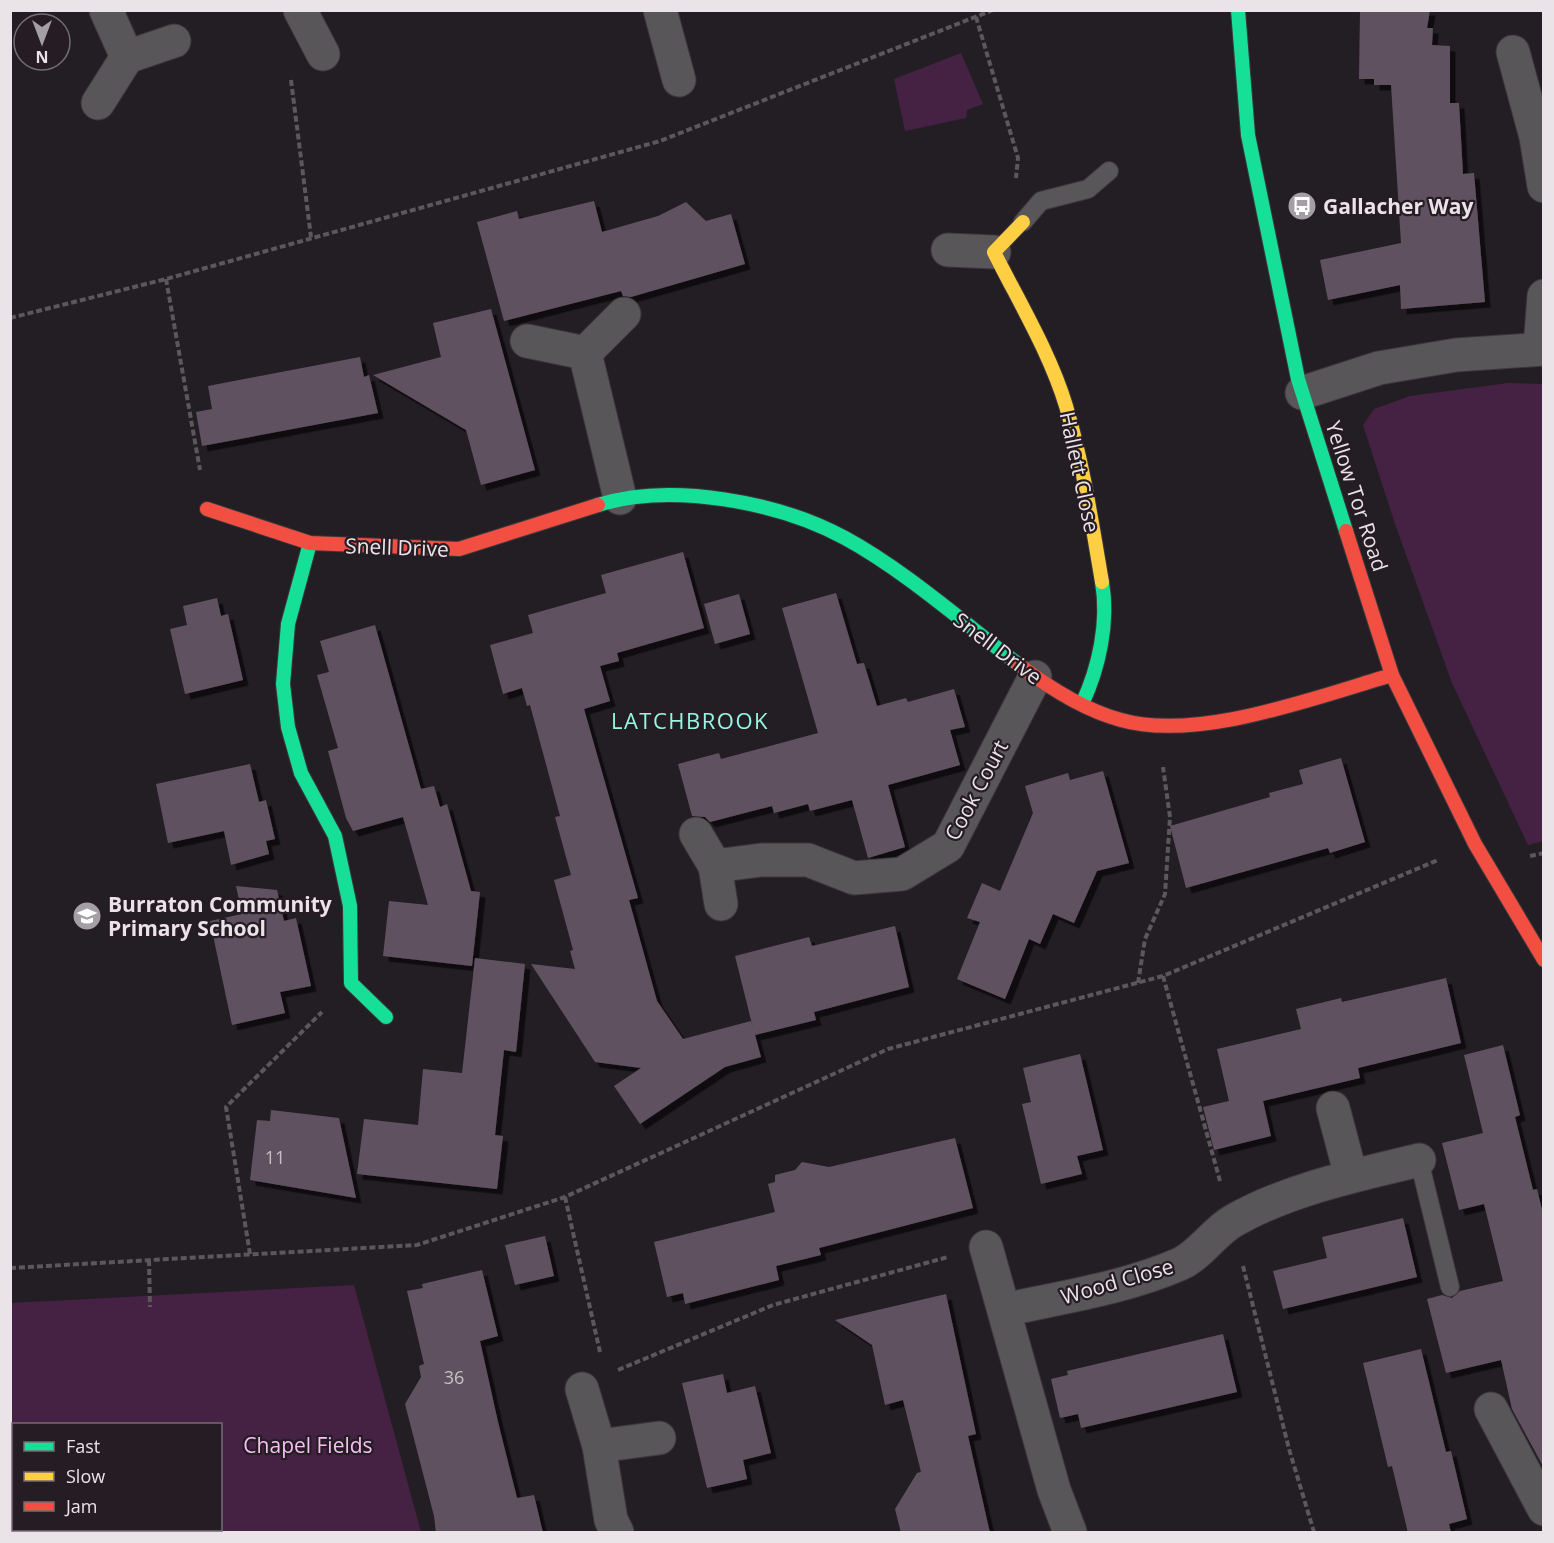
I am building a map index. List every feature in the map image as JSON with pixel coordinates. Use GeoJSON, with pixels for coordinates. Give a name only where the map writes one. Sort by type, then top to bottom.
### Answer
{"type":"FeatureCollection","features":[{"type":"Feature","properties":{"kind":"street"},"geometry":{"type":"LineString","coordinates":[[106,10],[127,57]]}},
{"type":"Feature","properties":{"kind":"street"},"geometry":{"type":"LineString","coordinates":[[300,10],[323,54]]}},
{"type":"Feature","properties":{"kind":"street"},"geometry":{"type":"LineString","coordinates":[[660,10],[679,80]]}},
{"type":"Feature","properties":{"kind":"street","name":"Yellow Tor Road"},"geometry":{"type":"LineString","coordinates":[[1238,10],[1248,135],[1302,393],[1392,675],[1475,844],[1544,960]]}},
{"type":"Feature","properties":{"kind":"street"},"geometry":{"type":"LineString","coordinates":[[98,103],[127,57],[174,41]]}},
{"type":"Feature","properties":{"kind":"street"},"geometry":{"type":"LineString","coordinates":[[1513,51],[1540,136],[1544,186]]}},
{"type":"Feature","properties":{"kind":"street"},"geometry":{"type":"LineString","coordinates":[[948,250],[994,252],[1023,222]]}},
{"type":"Feature","properties":{"kind":"street","name":"Hallett Close"},"geometry":{"type":"LineString","coordinates":[[994,252],[1047,359],[1066,406],[1089,508],[1105,600],[1095,676],[1082,704]]}},
{"type":"Feature","properties":{"kind":"street"},"geometry":{"type":"LineString","coordinates":[[1302,393],[1379,368],[1456,355],[1542,348],[1544,296]]}},
{"type":"Feature","properties":{"kind":"street"},"geometry":{"type":"LineString","coordinates":[[585,353],[624,314]]}},
{"type":"Feature","properties":{"kind":"street"},"geometry":{"type":"LineString","coordinates":[[527,341],[585,353]]}},
{"type":"Feature","properties":{"kind":"street"},"geometry":{"type":"LineString","coordinates":[[585,353],[620,498]]}},
{"type":"Feature","properties":{"kind":"street","name":"Snell Drive"},"geometry":{"type":"LineString","coordinates":[[207,508],[310,543],[459,549],[620,498],[702,496],[787,514],[845,538],[905,578],[1035,678],[1082,704],[1121,720],[1157,726],[1238,719],[1392,675]]}},
{"type":"Feature","properties":{"kind":"street"},"geometry":{"type":"LineString","coordinates":[[310,543],[288,624],[283,684],[288,727],[301,774],[335,836],[350,906],[351,983],[386,1017]]}},
{"type":"Feature","properties":{"kind":"street","name":"Cook Court"},"geometry":{"type":"LineString","coordinates":[[715,866],[761,860],[808,860],[854,878],[902,874],[911,869],[948,846],[1035,678]]}},
{"type":"Feature","properties":{"kind":"street"},"geometry":{"type":"LineString","coordinates":[[696,834],[715,866],[721,904]]}},
{"type":"Feature","properties":{"kind":"street"},"geometry":{"type":"LineString","coordinates":[[1333,1108],[1351,1176]]}},
{"type":"Feature","properties":{"kind":"street","name":"Wood Close"},"geometry":{"type":"LineString","coordinates":[[1004,1310],[1143,1278],[1183,1263],[1232,1222],[1274,1202],[1351,1176],[1419,1160]]}},
{"type":"Feature","properties":{"kind":"street"},"geometry":{"type":"LineString","coordinates":[[986,1247],[1054,1490],[1070,1533]]}},
{"type":"Feature","properties":{"kind":"street"},"geometry":{"type":"LineString","coordinates":[[594,1382],[599,1446],[616,1533]]}},
{"type":"Feature","properties":{"kind":"street"},"geometry":{"type":"LineString","coordinates":[[1491,1409],[1544,1509]]}},
{"type":"Feature","properties":{"kind":"street"},"geometry":{"type":"LineString","coordinates":[[599,1446],[659,1438]]}},
{"type":"Feature","properties":{"kind":"lane"},"geometry":{"type":"LineString","coordinates":[[1023,222],[1041,201],[1088,189],[1109,171]]}},
{"type":"Feature","properties":{"kind":"lane"},"geometry":{"type":"LineString","coordinates":[[1419,1160],[1450,1287]]}},
{"type":"Feature","properties":{"kind":"path"},"geometry":{"type":"LineString","coordinates":[[10,318],[166,279],[660,141],[993,10]]}},
{"type":"Feature","properties":{"kind":"path"},"geometry":{"type":"LineString","coordinates":[[976,17],[1018,158],[1011,212],[1023,222]]}},
{"type":"Feature","properties":{"kind":"path"},"geometry":{"type":"LineString","coordinates":[[291,79],[311,237]]}},
{"type":"Feature","properties":{"kind":"path"},"geometry":{"type":"LineString","coordinates":[[166,279],[207,508]]}},
{"type":"Feature","properties":{"kind":"path"},"geometry":{"type":"LineString","coordinates":[[1138,983],[1145,939],[1165,894],[1170,817],[1157,726]]}},
{"type":"Feature","properties":{"kind":"path"},"geometry":{"type":"LineString","coordinates":[[10,1268],[417,1245],[565,1197],[888,1049],[1163,976],[1475,844]]}},
{"type":"Feature","properties":{"kind":"path"},"geometry":{"type":"LineString","coordinates":[[1163,976],[1232,1222],[1289,1449],[1314,1533]]}},
{"type":"Feature","properties":{"kind":"path"},"geometry":{"type":"LineString","coordinates":[[250,1254],[226,1107],[351,983]]}},
{"type":"Feature","properties":{"kind":"path"},"geometry":{"type":"LineString","coordinates":[[565,1197],[594,1382],[773,1305],[986,1247]]}},
{"type":"Feature","properties":{"kind":"path"},"geometry":{"type":"LineString","coordinates":[[149,1260],[150,1306]]}},
{"type":"Feature","properties":{"kind":"green space"},"geometry":{"type":"Polygon","coordinates":[[[961,53],[983,104],[967,110],[966,118],[905,131],[894,79],[961,53]]]}},
{"type":"Feature","properties":{"kind":"green space"},"geometry":{"type":"Polygon","coordinates":[[[1508,383],[1544,384],[1544,841],[1528,845],[1452,683],[1395,524],[1363,425],[1374,409],[1410,396],[1508,383]]]}},
{"type":"Feature","properties":{"kind":"green space","name":"Chapel Fields"},"geometry":{"type":"Polygon","coordinates":[[[354,1285],[421,1532],[11,1532],[11,1303],[354,1285]]]}},
{"type":"Feature","properties":{"kind":"building"},"geometry":{"type":"Polygon","coordinates":[[[1360,10],[1430,10],[1427,28],[1433,28],[1432,45],[1450,46],[1450,103],[1459,103],[1463,174],[1474,173],[1485,302],[1401,309],[1400,285],[1328,300],[1320,260],[1401,243],[1391,85],[1374,85],[1374,79],[1359,79],[1360,10]]]}},
{"type":"Feature","properties":{"kind":"building"},"geometry":{"type":"Polygon","coordinates":[[[594,201],[602,232],[658,216],[686,202],[706,221],[731,214],[745,264],[631,297],[623,296],[621,291],[504,321],[477,222],[517,211],[519,219],[594,201]]]}},
{"type":"Feature","properties":{"kind":"building"},"geometry":{"type":"Polygon","coordinates":[[[491,309],[535,470],[481,485],[466,430],[373,375],[441,357],[433,323],[491,309]]]}},
{"type":"Feature","properties":{"kind":"building"},"geometry":{"type":"Polygon","coordinates":[[[360,357],[364,377],[369,375],[378,413],[202,446],[196,412],[212,409],[208,386],[360,357]]]}},
{"type":"Feature","properties":{"kind":"building"},"geometry":{"type":"Polygon","coordinates":[[[683,552],[704,628],[617,653],[619,661],[600,666],[610,701],[584,709],[638,898],[629,900],[657,1001],[683,1039],[751,1021],[753,1028],[735,956],[809,937],[812,946],[895,926],[909,987],[814,1012],[816,1020],[755,1035],[761,1057],[725,1067],[640,1124],[614,1086],[641,1068],[595,1062],[531,964],[575,969],[570,951],[573,950],[554,880],[571,875],[555,817],[560,816],[530,705],[527,706],[522,688],[503,694],[490,645],[533,633],[528,615],[606,593],[601,575],[683,552]]]}},
{"type":"Feature","properties":{"kind":"building"},"geometry":{"type":"Polygon","coordinates":[[[836,593],[857,664],[864,663],[877,706],[906,698],[908,702],[954,689],[965,727],[950,730],[960,765],[888,785],[905,847],[868,858],[852,800],[810,811],[808,804],[774,813],[772,806],[710,822],[705,817],[692,816],[678,764],[719,753],[721,759],[818,733],[782,608],[836,593]]]}},
{"type":"Feature","properties":{"kind":"building"},"geometry":{"type":"Polygon","coordinates":[[[739,594],[750,634],[715,644],[704,604],[739,594]]]}},
{"type":"Feature","properties":{"kind":"building"},"geometry":{"type":"Polygon","coordinates":[[[217,598],[221,616],[228,614],[243,680],[185,694],[170,629],[187,625],[183,606],[217,598]]]}},
{"type":"Feature","properties":{"kind":"building"},"geometry":{"type":"Polygon","coordinates":[[[375,625],[421,789],[434,786],[440,807],[447,804],[471,891],[480,892],[472,966],[383,956],[389,901],[428,905],[403,817],[353,831],[346,818],[328,751],[338,748],[317,675],[329,672],[320,641],[375,625]]]}},
{"type":"Feature","properties":{"kind":"building"},"geometry":{"type":"Polygon","coordinates":[[[1341,758],[1365,842],[1330,853],[1328,848],[1186,888],[1170,826],[1270,797],[1269,793],[1303,784],[1299,770],[1341,758]]]}},
{"type":"Feature","properties":{"kind":"building"},"geometry":{"type":"Polygon","coordinates":[[[250,764],[259,802],[266,800],[275,839],[266,841],[269,854],[231,865],[224,831],[168,843],[156,784],[250,764]]]}},
{"type":"Feature","properties":{"kind":"building"},"geometry":{"type":"Polygon","coordinates":[[[1103,771],[1129,863],[1097,871],[1074,923],[1053,914],[1040,944],[1029,939],[1005,999],[957,979],[980,922],[967,918],[982,883],[1000,891],[1033,813],[1025,786],[1068,773],[1070,780],[1103,771]]]}},
{"type":"Feature","properties":{"kind":"building"},"geometry":{"type":"Polygon","coordinates":[[[236,886],[277,890],[284,921],[296,918],[311,986],[280,992],[285,1013],[232,1025],[210,921],[242,914],[236,886]]]}},
{"type":"Feature","properties":{"kind":"building"},"geometry":{"type":"Polygon","coordinates":[[[475,958],[525,964],[516,1052],[504,1050],[495,1135],[503,1136],[497,1189],[357,1174],[364,1119],[418,1125],[423,1069],[462,1073],[475,958]]]}},
{"type":"Feature","properties":{"kind":"building"},"geometry":{"type":"Polygon","coordinates":[[[1446,978],[1461,1043],[1358,1068],[1360,1078],[1263,1101],[1271,1136],[1214,1150],[1203,1107],[1229,1101],[1217,1049],[1301,1029],[1296,1009],[1341,998],[1342,1002],[1446,978]]]}},
{"type":"Feature","properties":{"kind":"building"},"geometry":{"type":"Polygon","coordinates":[[[1503,1045],[1520,1115],[1515,1117],[1533,1190],[1537,1189],[1544,1218],[1544,1468],[1512,1409],[1501,1360],[1446,1373],[1427,1299],[1442,1295],[1452,1298],[1460,1291],[1503,1281],[1484,1204],[1459,1210],[1442,1143],[1483,1133],[1464,1055],[1503,1045]]]}},
{"type":"Feature","properties":{"kind":"building"},"geometry":{"type":"Polygon","coordinates":[[[1080,1054],[1103,1150],[1077,1156],[1082,1174],[1041,1184],[1022,1104],[1031,1102],[1023,1068],[1080,1054]]]}},
{"type":"Feature","properties":{"kind":"building"},"geometry":{"type":"Polygon","coordinates":[[[271,1110],[339,1118],[356,1198],[250,1180],[257,1120],[270,1121],[271,1110]]]}},
{"type":"Feature","properties":{"kind":"building"},"geometry":{"type":"Polygon","coordinates":[[[955,1138],[973,1208],[819,1248],[821,1255],[776,1266],[779,1280],[685,1304],[683,1293],[667,1297],[654,1242],[775,1212],[768,1184],[775,1182],[775,1175],[795,1170],[802,1162],[829,1167],[955,1138]]]}},
{"type":"Feature","properties":{"kind":"building"},"geometry":{"type":"Polygon","coordinates":[[[1403,1218],[1417,1277],[1283,1309],[1273,1271],[1327,1258],[1322,1237],[1403,1218]]]}},
{"type":"Feature","properties":{"kind":"building"},"geometry":{"type":"Polygon","coordinates":[[[545,1236],[554,1276],[515,1285],[505,1245],[545,1236]]]}},
{"type":"Feature","properties":{"kind":"building"},"geometry":{"type":"Polygon","coordinates":[[[482,1270],[498,1336],[480,1341],[498,1422],[517,1498],[534,1495],[543,1533],[436,1533],[434,1516],[405,1404],[421,1377],[419,1366],[424,1364],[407,1291],[423,1288],[422,1284],[482,1270]]]}},
{"type":"Feature","properties":{"kind":"building"},"geometry":{"type":"Polygon","coordinates":[[[946,1294],[976,1434],[968,1436],[990,1533],[901,1533],[895,1509],[917,1473],[921,1472],[903,1400],[885,1405],[872,1345],[835,1320],[946,1294]]]}},
{"type":"Feature","properties":{"kind":"building"},"geometry":{"type":"Polygon","coordinates":[[[1223,1334],[1237,1392],[1081,1428],[1078,1414],[1060,1418],[1051,1379],[1068,1375],[1067,1371],[1223,1334]]]}},
{"type":"Feature","properties":{"kind":"building"},"geometry":{"type":"Polygon","coordinates":[[[1421,1349],[1446,1452],[1451,1451],[1467,1519],[1449,1524],[1451,1533],[1408,1533],[1392,1466],[1388,1467],[1363,1363],[1421,1349]]]}},
{"type":"Feature","properties":{"kind":"building"},"geometry":{"type":"Polygon","coordinates":[[[723,1374],[727,1393],[755,1386],[771,1453],[743,1460],[747,1479],[707,1488],[682,1383],[723,1374]]]}},
{"type":"Feature","properties":{"kind":"traffic: fast"},"geometry":{"type":"LineString","coordinates":[[1238,10],[1248,135],[1298,379],[1346,531]]}},
{"type":"Feature","properties":{"kind":"traffic: fast"},"geometry":{"type":"LineString","coordinates":[[598,505],[627,498],[658,495],[691,496],[724,499],[789,514],[845,538],[889,565],[1018,664]]}},
{"type":"Feature","properties":{"kind":"traffic: fast"},"geometry":{"type":"LineString","coordinates":[[310,543],[288,624],[283,684],[288,727],[301,773],[335,836],[350,906],[351,983],[386,1017]]}},
{"type":"Feature","properties":{"kind":"traffic: fast"},"geometry":{"type":"LineString","coordinates":[[1082,704],[1098,660],[1101,644],[1104,613],[1102,582]]}},
{"type":"Feature","properties":{"kind":"traffic: slow"},"geometry":{"type":"LineString","coordinates":[[1023,222],[994,252],[1043,347],[1066,406],[1082,471],[1102,582]]}},
{"type":"Feature","properties":{"kind":"traffic: jam"},"geometry":{"type":"LineString","coordinates":[[207,509],[310,543],[459,549],[598,505]]}},
{"type":"Feature","properties":{"kind":"traffic: jam"},"geometry":{"type":"LineString","coordinates":[[1346,531],[1392,675],[1475,844],[1544,960]]}},
{"type":"Feature","properties":{"kind":"traffic: jam"},"geometry":{"type":"LineString","coordinates":[[1018,664],[1080,704],[1107,716],[1152,725],[1185,725],[1257,714],[1392,675]]}},
{"type":"Feature","properties":{"kind":"place","name":"Gallacher Way"},"geometry":{"type":"Point","coordinates":[1302,206]}},
{"type":"Feature","properties":{"kind":"place","name":"Burraton Community Primary School"},"geometry":{"type":"Point","coordinates":[87,916]}},
{"type":"Feature","properties":{"kind":"district","name":"LATCHBROOK"},"geometry":{"type":"Point","coordinates":[690,720]}}]}
